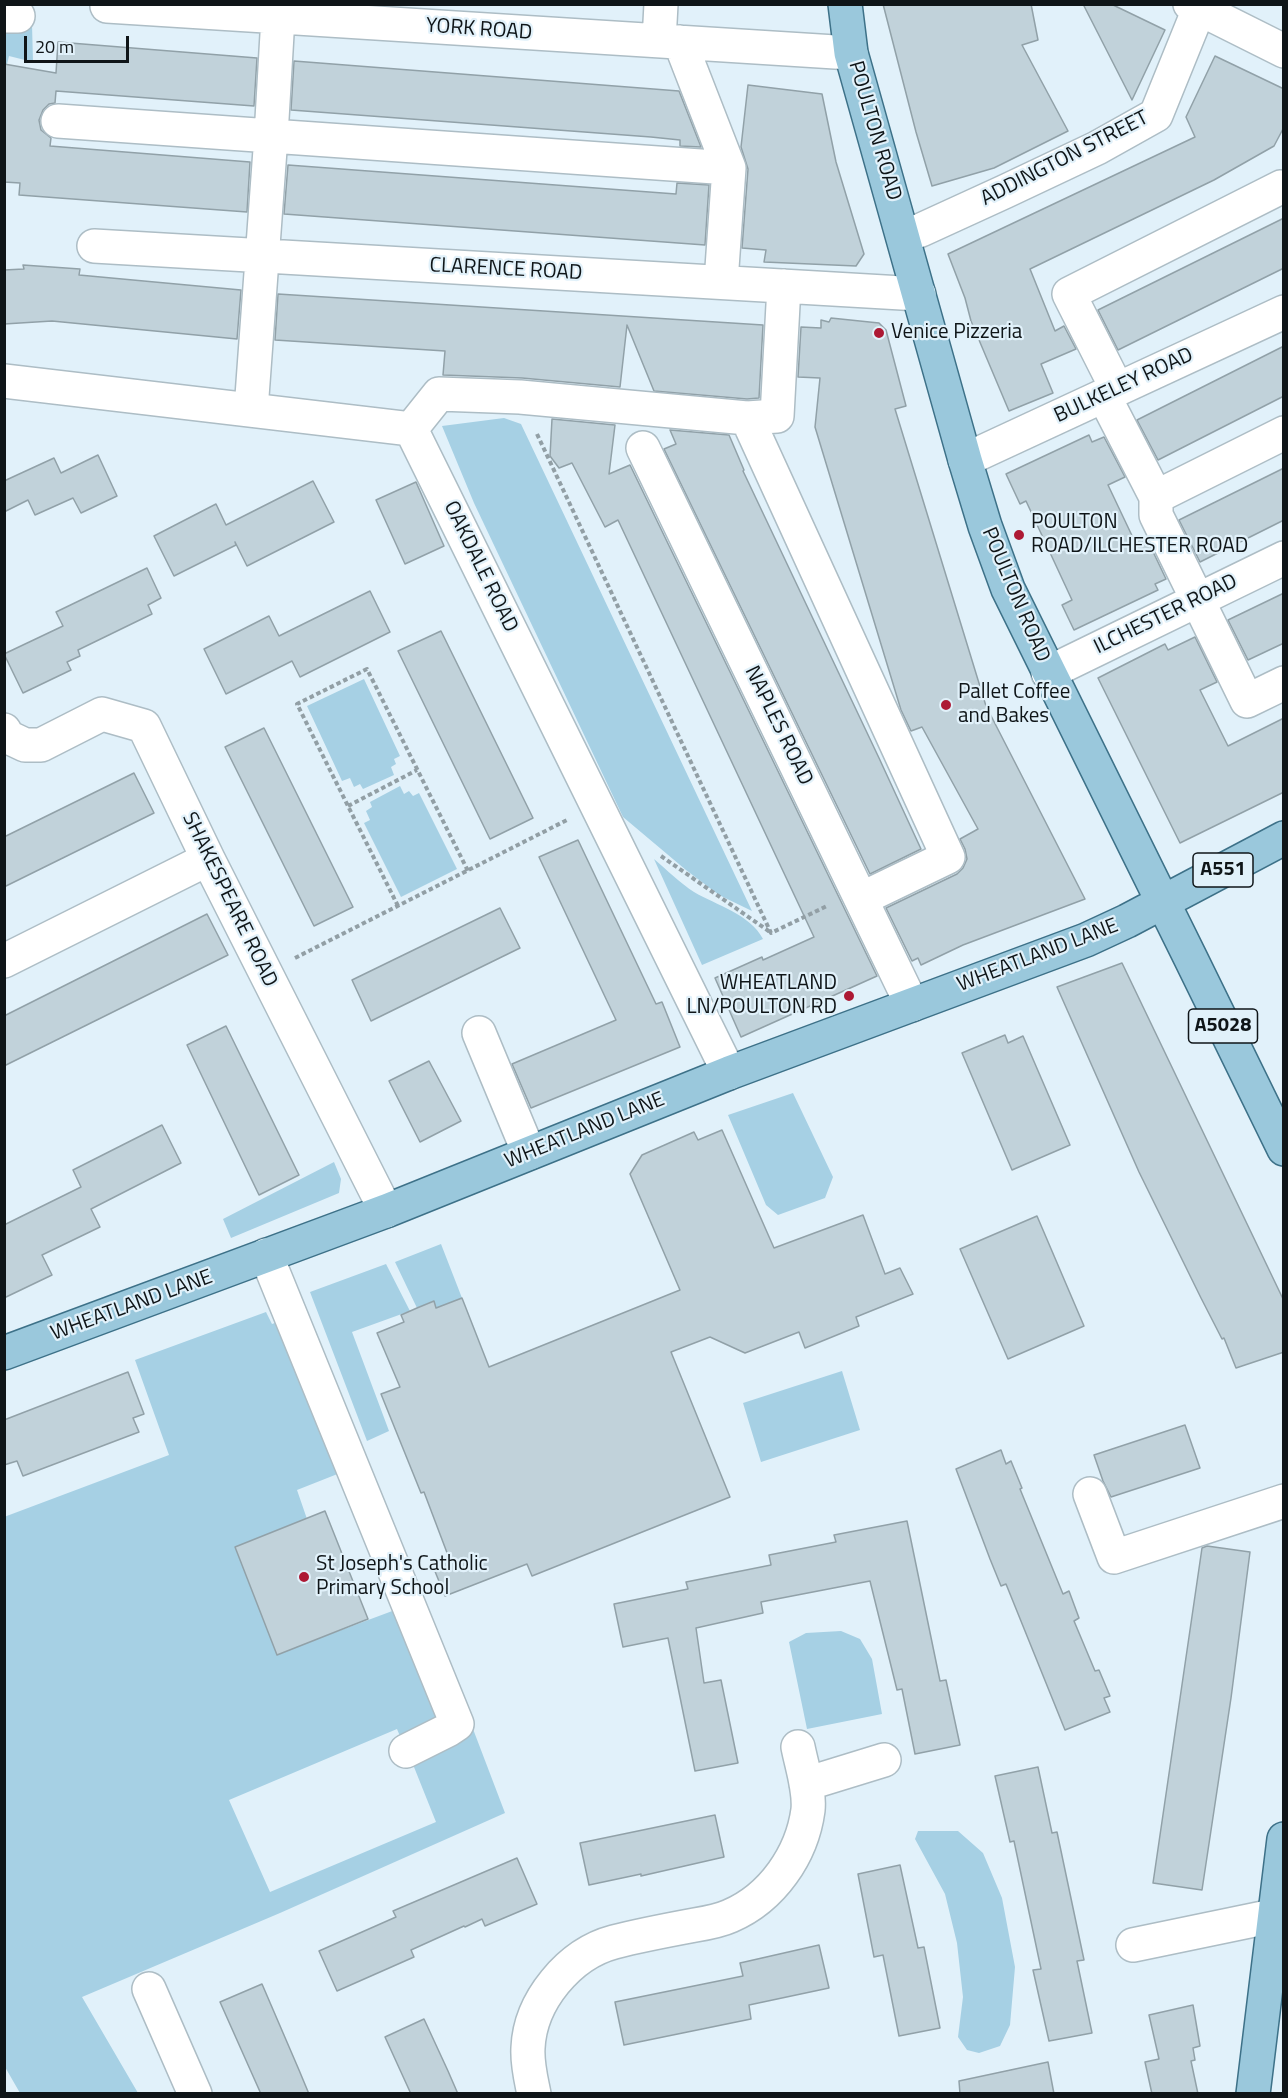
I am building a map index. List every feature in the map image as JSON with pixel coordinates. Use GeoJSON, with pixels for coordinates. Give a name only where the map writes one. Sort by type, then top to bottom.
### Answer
{"type":"FeatureCollection","features":[{"type":"Feature","properties":{"kind":"main road","name":"POULTON ROAD"},"geometry":{"type":"LineString","coordinates":[[845,4],[851,53],[965,460],[985,526],[1008,589],[1284,1149]]}},
{"type":"Feature","properties":{"kind":"main road","name":"A551"},"geometry":{"type":"LineString","coordinates":[[1163,902],[1284,838]]}},
{"type":"Feature","properties":{"kind":"main road","name":"WHEATLAND LANE"},"geometry":{"type":"LineString","coordinates":[[4,1353],[386,1211],[729,1073],[1102,934],[1163,902]]}},
{"type":"Feature","properties":{"kind":"main road"},"geometry":{"type":"LineString","coordinates":[[1253,2094],[1276,1970],[1273,1916],[1284,1839]]}},
{"type":"Feature","properties":{"kind":"street"},"geometry":{"type":"LineString","coordinates":[[661,4],[670,42],[729,168],[722,282]]}},
{"type":"Feature","properties":{"kind":"street","name":"YORK ROAD"},"geometry":{"type":"LineString","coordinates":[[107,6],[514,18],[670,42],[851,53]]}},
{"type":"Feature","properties":{"kind":"street"},"geometry":{"type":"LineString","coordinates":[[1194,7],[1284,51]]}},
{"type":"Feature","properties":{"kind":"street","name":"ADDINGTON STREET"},"geometry":{"type":"LineString","coordinates":[[904,236],[1046,172],[1156,115],[1194,7]]}},
{"type":"Feature","properties":{"kind":"street"},"geometry":{"type":"LineString","coordinates":[[251,410],[271,136],[287,13]]}},
{"type":"Feature","properties":{"kind":"street"},"geometry":{"type":"LineString","coordinates":[[58,120],[729,168]]}},
{"type":"Feature","properties":{"kind":"street"},"geometry":{"type":"LineString","coordinates":[[1281,187],[1069,294],[1156,497],[1156,515],[1247,701],[1284,683]]}},
{"type":"Feature","properties":{"kind":"street","name":"CLARENCE ROAD"},"geometry":{"type":"LineString","coordinates":[[94,246],[919,294]]}},
{"type":"Feature","properties":{"kind":"street"},"geometry":{"type":"LineString","coordinates":[[4,381],[411,429],[439,394],[520,397],[747,418],[777,416],[784,286]]}},
{"type":"Feature","properties":{"kind":"street","name":"BULKELEY ROAD"},"geometry":{"type":"LineString","coordinates":[[965,460],[1284,312]]}},
{"type":"Feature","properties":{"kind":"street"},"geometry":{"type":"LineString","coordinates":[[747,418],[948,857],[860,895]]}},
{"type":"Feature","properties":{"kind":"street","name":"OAKDALE ROAD"},"geometry":{"type":"LineString","coordinates":[[411,429],[729,1073]]}},
{"type":"Feature","properties":{"kind":"street"},"geometry":{"type":"LineString","coordinates":[[1156,497],[1284,433]]}},
{"type":"Feature","properties":{"kind":"street","name":"NAPLES ROAD"},"geometry":{"type":"LineString","coordinates":[[643,448],[912,1005]]}},
{"type":"Feature","properties":{"kind":"street","name":"ILCHESTER ROAD"},"geometry":{"type":"LineString","coordinates":[[1048,673],[1284,558]]}},
{"type":"Feature","properties":{"kind":"street","name":"SHAKESPEARE ROAD"},"geometry":{"type":"LineString","coordinates":[[4,730],[8,737],[25,745],[41,745],[102,714],[144,726],[208,859],[386,1211]]}},
{"type":"Feature","properties":{"kind":"street"},"geometry":{"type":"LineString","coordinates":[[4,961],[208,859]]}},
{"type":"Feature","properties":{"kind":"street"},"geometry":{"type":"LineString","coordinates":[[478,1033],[529,1153]]}},
{"type":"Feature","properties":{"kind":"street"},"geometry":{"type":"LineString","coordinates":[[266,1256],[440,1651],[458,1724],[406,1751]]}},
{"type":"Feature","properties":{"kind":"street"},"geometry":{"type":"LineString","coordinates":[[1090,1494],[1114,1557],[1284,1501]]}},
{"type":"Feature","properties":{"kind":"street"},"geometry":{"type":"LineString","coordinates":[[534,2094],[529,2071],[528,2047],[531,2031],[542,2000],[556,1980],[575,1962],[593,1950],[613,1942],[729,1917],[759,1899],[775,1883],[792,1860],[808,1809],[806,1784],[798,1748]]}},
{"type":"Feature","properties":{"kind":"street"},"geometry":{"type":"LineString","coordinates":[[806,1784],[884,1760]]}},
{"type":"Feature","properties":{"kind":"street"},"geometry":{"type":"LineString","coordinates":[[1133,1946],[1273,1916]]}},
{"type":"Feature","properties":{"kind":"street"},"geometry":{"type":"LineString","coordinates":[[149,1989],[195,2094]]}},
{"type":"Feature","properties":{"kind":"path"},"geometry":{"type":"LineString","coordinates":[[520,397],[771,933]]}},
{"type":"Feature","properties":{"kind":"path"},"geometry":{"type":"LineString","coordinates":[[398,906],[297,704],[367,669],[468,871]]}},
{"type":"Feature","properties":{"kind":"path"},"geometry":{"type":"LineString","coordinates":[[348,806],[417,770]]}},
{"type":"Feature","properties":{"kind":"path"},"geometry":{"type":"LineString","coordinates":[[266,973],[597,805]]}},
{"type":"Feature","properties":{"kind":"path"},"geometry":{"type":"LineString","coordinates":[[658,853],[771,933]]}},
{"type":"Feature","properties":{"kind":"path"},"geometry":{"type":"LineString","coordinates":[[771,933],[860,895]]}},
{"type":"Feature","properties":{"kind":"shaded area"},"geometry":{"type":"Polygon","coordinates":[[[4,22],[32,24],[33,62],[9,56],[5,64],[4,22]]]}},
{"type":"Feature","properties":{"kind":"shaded area"},"geometry":{"type":"Polygon","coordinates":[[[504,418],[521,424],[752,911],[719,895],[623,817],[474,503],[442,426],[504,418]]]}},
{"type":"Feature","properties":{"kind":"shaded area"},"geometry":{"type":"Polygon","coordinates":[[[364,679],[400,756],[394,759],[396,764],[391,767],[394,775],[363,789],[360,784],[354,787],[350,778],[342,781],[307,706],[364,679]]]}},
{"type":"Feature","properties":{"kind":"shaded area"},"geometry":{"type":"Polygon","coordinates":[[[400,786],[404,794],[409,791],[413,796],[419,793],[457,869],[401,897],[364,823],[370,820],[366,811],[372,807],[370,802],[400,786]]]}},
{"type":"Feature","properties":{"kind":"shaded area"},"geometry":{"type":"Polygon","coordinates":[[[654,859],[694,892],[750,923],[763,939],[702,965],[654,859]]]}},
{"type":"Feature","properties":{"kind":"shaded area"},"geometry":{"type":"Polygon","coordinates":[[[793,1093],[833,1177],[825,1198],[778,1215],[766,1205],[728,1115],[793,1093]]]}},
{"type":"Feature","properties":{"kind":"shaded area"},"geometry":{"type":"Polygon","coordinates":[[[334,1162],[341,1179],[339,1193],[231,1238],[223,1219],[334,1162]]]}},
{"type":"Feature","properties":{"kind":"shaded area"},"geometry":{"type":"Polygon","coordinates":[[[441,1244],[462,1298],[436,1308],[433,1301],[417,1308],[395,1262],[441,1244]]]}},
{"type":"Feature","properties":{"kind":"shaded area"},"geometry":{"type":"Polygon","coordinates":[[[386,1264],[410,1311],[352,1332],[389,1431],[367,1441],[310,1292],[386,1264]]]}},
{"type":"Feature","properties":{"kind":"shaded area"},"geometry":{"type":"Polygon","coordinates":[[[266,1312],[272,1324],[281,1321],[340,1473],[297,1490],[307,1519],[277,1654],[395,1610],[441,1730],[404,1746],[397,1729],[229,1800],[270,1892],[436,1822],[410,1757],[473,1729],[505,1813],[280,1913],[82,1997],[138,2093],[20,2093],[5,2067],[4,1517],[169,1455],[135,1360],[266,1312]]]}},
{"type":"Feature","properties":{"kind":"shaded area"},"geometry":{"type":"Polygon","coordinates":[[[842,1371],[860,1430],[761,1462],[743,1403],[842,1371]]]}},
{"type":"Feature","properties":{"kind":"shaded area"},"geometry":{"type":"Polygon","coordinates":[[[841,1631],[860,1639],[872,1659],[882,1714],[807,1729],[789,1642],[806,1633],[841,1631]]]}},
{"type":"Feature","properties":{"kind":"shaded area"},"geometry":{"type":"Polygon","coordinates":[[[918,1831],[958,1831],[983,1853],[1002,1898],[1015,1967],[1010,2025],[1000,2046],[979,2053],[967,2050],[958,2037],[963,1997],[957,1943],[945,1894],[915,1839],[918,1831]]]}},
{"type":"Feature","properties":{"kind":"building"},"geometry":{"type":"Polygon","coordinates":[[[883,4],[1031,4],[1038,40],[1022,45],[1068,131],[994,168],[932,186],[883,4]]]}},
{"type":"Feature","properties":{"kind":"building"},"geometry":{"type":"Polygon","coordinates":[[[1083,4],[1111,4],[1165,30],[1132,100],[1083,4]]]}},
{"type":"Feature","properties":{"kind":"building"},"geometry":{"type":"Polygon","coordinates":[[[58,42],[257,58],[254,106],[56,91],[55,103],[49,104],[43,110],[39,120],[41,130],[51,138],[50,146],[250,162],[247,212],[19,195],[20,183],[4,182],[4,64],[56,73],[58,42]]]}},
{"type":"Feature","properties":{"kind":"building"},"geometry":{"type":"Polygon","coordinates":[[[1215,56],[1284,89],[1284,127],[1274,146],[1214,180],[1030,269],[1055,331],[1064,326],[1076,349],[1041,364],[1053,393],[1009,411],[971,321],[948,254],[1195,137],[1186,117],[1215,56]]]}},
{"type":"Feature","properties":{"kind":"building"},"geometry":{"type":"Polygon","coordinates":[[[294,61],[679,91],[701,147],[680,146],[680,140],[651,137],[291,110],[294,61]]]}},
{"type":"Feature","properties":{"kind":"building"},"geometry":{"type":"Polygon","coordinates":[[[748,85],[822,94],[836,162],[864,254],[856,266],[764,262],[766,250],[742,248],[748,169],[741,147],[748,85]]]}},
{"type":"Feature","properties":{"kind":"building"},"geometry":{"type":"Polygon","coordinates":[[[288,165],[676,194],[677,183],[709,185],[705,245],[284,214],[288,165]]]}},
{"type":"Feature","properties":{"kind":"building"},"geometry":{"type":"Polygon","coordinates":[[[1284,218],[1284,268],[1118,350],[1098,310],[1284,218]]]}},
{"type":"Feature","properties":{"kind":"building"},"geometry":{"type":"Polygon","coordinates":[[[23,265],[80,269],[79,275],[241,290],[237,339],[52,321],[4,324],[4,270],[24,269],[23,265]]]}},
{"type":"Feature","properties":{"kind":"building"},"geometry":{"type":"Polygon","coordinates":[[[278,294],[763,325],[759,398],[654,391],[627,325],[620,387],[522,378],[443,375],[445,351],[275,340],[278,294]]]}},
{"type":"Feature","properties":{"kind":"building"},"geometry":{"type":"Polygon","coordinates":[[[831,318],[879,323],[886,330],[906,406],[895,409],[986,706],[1085,899],[963,945],[921,965],[918,958],[912,961],[886,908],[957,874],[967,859],[960,839],[978,829],[922,727],[911,731],[901,710],[815,427],[820,378],[798,377],[801,327],[821,328],[821,320],[829,322],[831,318]]]}},
{"type":"Feature","properties":{"kind":"building"},"geometry":{"type":"Polygon","coordinates":[[[1284,346],[1284,396],[1158,460],[1137,420],[1284,346]]]}},
{"type":"Feature","properties":{"kind":"building"},"geometry":{"type":"Polygon","coordinates":[[[552,419],[615,425],[609,474],[630,465],[877,976],[741,1037],[715,978],[814,937],[618,520],[605,527],[572,463],[559,468],[550,456],[552,419]]]}},
{"type":"Feature","properties":{"kind":"building"},"geometry":{"type":"Polygon","coordinates":[[[670,430],[729,435],[743,471],[921,849],[870,874],[664,449],[676,444],[670,430]]]}},
{"type":"Feature","properties":{"kind":"building"},"geometry":{"type":"Polygon","coordinates":[[[1089,435],[1092,442],[1104,437],[1125,477],[1108,485],[1135,542],[1146,537],[1166,579],[1155,584],[1158,590],[1074,630],[1062,605],[1072,600],[1026,501],[1020,504],[1006,474],[1089,435]]]}},
{"type":"Feature","properties":{"kind":"building"},"geometry":{"type":"Polygon","coordinates":[[[98,455],[117,496],[81,513],[73,498],[35,515],[28,500],[4,512],[4,481],[54,458],[61,473],[98,455]]]}},
{"type":"Feature","properties":{"kind":"building"},"geometry":{"type":"Polygon","coordinates":[[[1284,468],[1284,520],[1200,562],[1179,520],[1284,468]]]}},
{"type":"Feature","properties":{"kind":"building"},"geometry":{"type":"Polygon","coordinates":[[[313,481],[334,522],[247,566],[235,542],[236,545],[174,576],[154,536],[216,504],[226,525],[313,481]]]}},
{"type":"Feature","properties":{"kind":"building"},"geometry":{"type":"Polygon","coordinates":[[[416,482],[444,546],[405,564],[376,500],[416,482]]]}},
{"type":"Feature","properties":{"kind":"building"},"geometry":{"type":"Polygon","coordinates":[[[147,568],[161,598],[148,605],[152,614],[78,650],[80,656],[67,662],[71,670],[23,693],[4,654],[63,626],[56,612],[147,568]]]}},
{"type":"Feature","properties":{"kind":"building"},"geometry":{"type":"Polygon","coordinates":[[[370,591],[390,632],[300,677],[292,661],[226,694],[204,649],[269,616],[279,636],[370,591]]]}},
{"type":"Feature","properties":{"kind":"building"},"geometry":{"type":"Polygon","coordinates":[[[1284,593],[1284,643],[1248,660],[1228,620],[1284,593]]]}},
{"type":"Feature","properties":{"kind":"building"},"geometry":{"type":"Polygon","coordinates":[[[441,631],[533,818],[490,839],[398,651],[441,631]]]}},
{"type":"Feature","properties":{"kind":"building"},"geometry":{"type":"Polygon","coordinates":[[[1195,637],[1217,682],[1200,690],[1228,746],[1284,718],[1284,792],[1180,843],[1098,678],[1165,644],[1168,650],[1195,637]]]}},
{"type":"Feature","properties":{"kind":"building"},"geometry":{"type":"Polygon","coordinates":[[[264,728],[353,907],[314,926],[225,747],[264,728]]]}},
{"type":"Feature","properties":{"kind":"building"},"geometry":{"type":"Polygon","coordinates":[[[134,773],[154,813],[4,887],[4,837],[134,773]]]}},
{"type":"Feature","properties":{"kind":"building"},"geometry":{"type":"Polygon","coordinates":[[[578,840],[656,1004],[662,1002],[680,1047],[531,1108],[512,1064],[616,1020],[539,857],[578,840]]]}},
{"type":"Feature","properties":{"kind":"building"},"geometry":{"type":"Polygon","coordinates":[[[500,908],[520,948],[371,1021],[352,980],[500,908]]]}},
{"type":"Feature","properties":{"kind":"building"},"geometry":{"type":"Polygon","coordinates":[[[207,914],[228,955],[4,1066],[4,1016],[207,914]]]}},
{"type":"Feature","properties":{"kind":"building"},"geometry":{"type":"Polygon","coordinates":[[[1122,963],[1284,1301],[1284,1352],[1236,1368],[1224,1338],[1222,1339],[1201,1298],[1139,1172],[1057,987],[1122,963]]]}},
{"type":"Feature","properties":{"kind":"building"},"geometry":{"type":"Polygon","coordinates":[[[226,1026],[299,1175],[259,1195],[187,1045],[226,1026]]]}},
{"type":"Feature","properties":{"kind":"building"},"geometry":{"type":"Polygon","coordinates":[[[1005,1035],[1008,1043],[1023,1036],[1070,1145],[1012,1170],[962,1053],[1005,1035]]]}},
{"type":"Feature","properties":{"kind":"building"},"geometry":{"type":"Polygon","coordinates":[[[429,1061],[461,1121],[420,1142],[389,1081],[429,1061]]]}},
{"type":"Feature","properties":{"kind":"building"},"geometry":{"type":"Polygon","coordinates":[[[162,1125],[181,1163],[91,1209],[100,1227],[42,1255],[52,1275],[4,1298],[4,1225],[81,1187],[73,1170],[162,1125]]]}},
{"type":"Feature","properties":{"kind":"building"},"geometry":{"type":"Polygon","coordinates":[[[722,1130],[774,1248],[863,1215],[885,1274],[900,1268],[913,1294],[856,1317],[859,1326],[805,1348],[799,1332],[745,1353],[710,1337],[671,1352],[730,1497],[532,1576],[527,1564],[445,1596],[432,1564],[449,1558],[424,1492],[421,1493],[381,1394],[400,1387],[377,1333],[404,1322],[401,1315],[434,1301],[436,1308],[462,1298],[489,1367],[680,1290],[630,1174],[642,1155],[694,1132],[698,1140],[722,1130]]]}},
{"type":"Feature","properties":{"kind":"building"},"geometry":{"type":"Polygon","coordinates":[[[1037,1216],[1084,1326],[1008,1359],[960,1249],[1037,1216]]]}},
{"type":"Feature","properties":{"kind":"building"},"geometry":{"type":"Polygon","coordinates":[[[128,1372],[144,1414],[133,1418],[139,1432],[23,1476],[17,1461],[4,1465],[4,1420],[128,1372]]]}},
{"type":"Feature","properties":{"kind":"building"},"geometry":{"type":"Polygon","coordinates":[[[1185,1425],[1200,1468],[1111,1497],[1094,1455],[1185,1425]]]}},
{"type":"Feature","properties":{"kind":"building"},"geometry":{"type":"Polygon","coordinates":[[[1001,1450],[1006,1464],[1011,1461],[1022,1488],[1020,1489],[1063,1594],[1069,1591],[1079,1618],[1074,1621],[1095,1671],[1099,1670],[1110,1696],[1104,1698],[1110,1712],[1065,1730],[1006,1584],[1001,1586],[956,1469],[1001,1450]]]}},
{"type":"Feature","properties":{"kind":"building"},"geometry":{"type":"Polygon","coordinates":[[[325,1511],[368,1619],[277,1655],[235,1547],[325,1511]]]}},
{"type":"Feature","properties":{"kind":"building"},"geometry":{"type":"Polygon","coordinates":[[[907,1521],[940,1681],[946,1680],[960,1745],[915,1754],[902,1689],[897,1690],[870,1581],[761,1602],[763,1613],[696,1628],[704,1683],[721,1680],[738,1763],[695,1771],[668,1638],[623,1647],[614,1604],[688,1589],[686,1582],[771,1565],[769,1555],[836,1542],[834,1535],[907,1521]]]}},
{"type":"Feature","properties":{"kind":"building"},"geometry":{"type":"Polygon","coordinates":[[[1207,1546],[1250,1552],[1202,1890],[1153,1883],[1202,1548],[1207,1546]]]}},
{"type":"Feature","properties":{"kind":"building"},"geometry":{"type":"Polygon","coordinates":[[[1038,1767],[1052,1833],[1057,1832],[1084,1960],[1077,1961],[1092,2033],[1049,2041],[1033,1970],[1041,1969],[1014,1841],[1010,1842],[995,1776],[1038,1767]]]}},
{"type":"Feature","properties":{"kind":"building"},"geometry":{"type":"Polygon","coordinates":[[[715,1815],[724,1857],[589,1885],[580,1843],[715,1815]]]}},
{"type":"Feature","properties":{"kind":"building"},"geometry":{"type":"Polygon","coordinates":[[[517,1858],[537,1904],[485,1926],[482,1919],[464,1926],[411,1950],[414,1957],[337,1991],[319,1951],[396,1917],[393,1911],[517,1858]]]}},
{"type":"Feature","properties":{"kind":"building"},"geometry":{"type":"Polygon","coordinates":[[[900,1865],[918,1948],[924,1947],[940,2028],[899,2036],[883,1955],[874,1957],[858,1874],[900,1865]]]}},
{"type":"Feature","properties":{"kind":"building"},"geometry":{"type":"Polygon","coordinates":[[[819,1945],[829,1988],[749,2005],[751,2019],[624,2045],[615,2002],[743,1976],[740,1963],[819,1945]]]}},
{"type":"Feature","properties":{"kind":"building"},"geometry":{"type":"Polygon","coordinates":[[[262,1984],[309,2094],[261,2094],[220,2002],[262,1984]]]}},
{"type":"Feature","properties":{"kind":"building"},"geometry":{"type":"Polygon","coordinates":[[[1193,2005],[1200,2046],[1193,2048],[1195,2060],[1191,2061],[1198,2094],[1152,2094],[1145,2062],[1159,2059],[1149,2015],[1193,2005]]]}},
{"type":"Feature","properties":{"kind":"building"},"geometry":{"type":"Polygon","coordinates":[[[424,2019],[458,2094],[411,2094],[385,2037],[424,2019]]]}},
{"type":"Feature","properties":{"kind":"building"},"geometry":{"type":"Polygon","coordinates":[[[1048,2062],[1054,2094],[960,2094],[959,2081],[1048,2062]]]}},
{"type":"Feature","properties":{"kind":"place","name":"Venice Pizzeria"},"geometry":{"type":"Point","coordinates":[879,333]}},
{"type":"Feature","properties":{"kind":"place","name":"POULTON ROAD/ILCHESTER ROAD"},"geometry":{"type":"Point","coordinates":[1019,535]}},
{"type":"Feature","properties":{"kind":"place","name":"Pallet Coffee and Bakes"},"geometry":{"type":"Point","coordinates":[946,705]}},
{"type":"Feature","properties":{"kind":"place","name":"WHEATLAND LN/POULTON RD"},"geometry":{"type":"Point","coordinates":[849,996]}},
{"type":"Feature","properties":{"kind":"place","name":"St Joseph's Catholic Primary School"},"geometry":{"type":"Point","coordinates":[304,1577]}}]}
